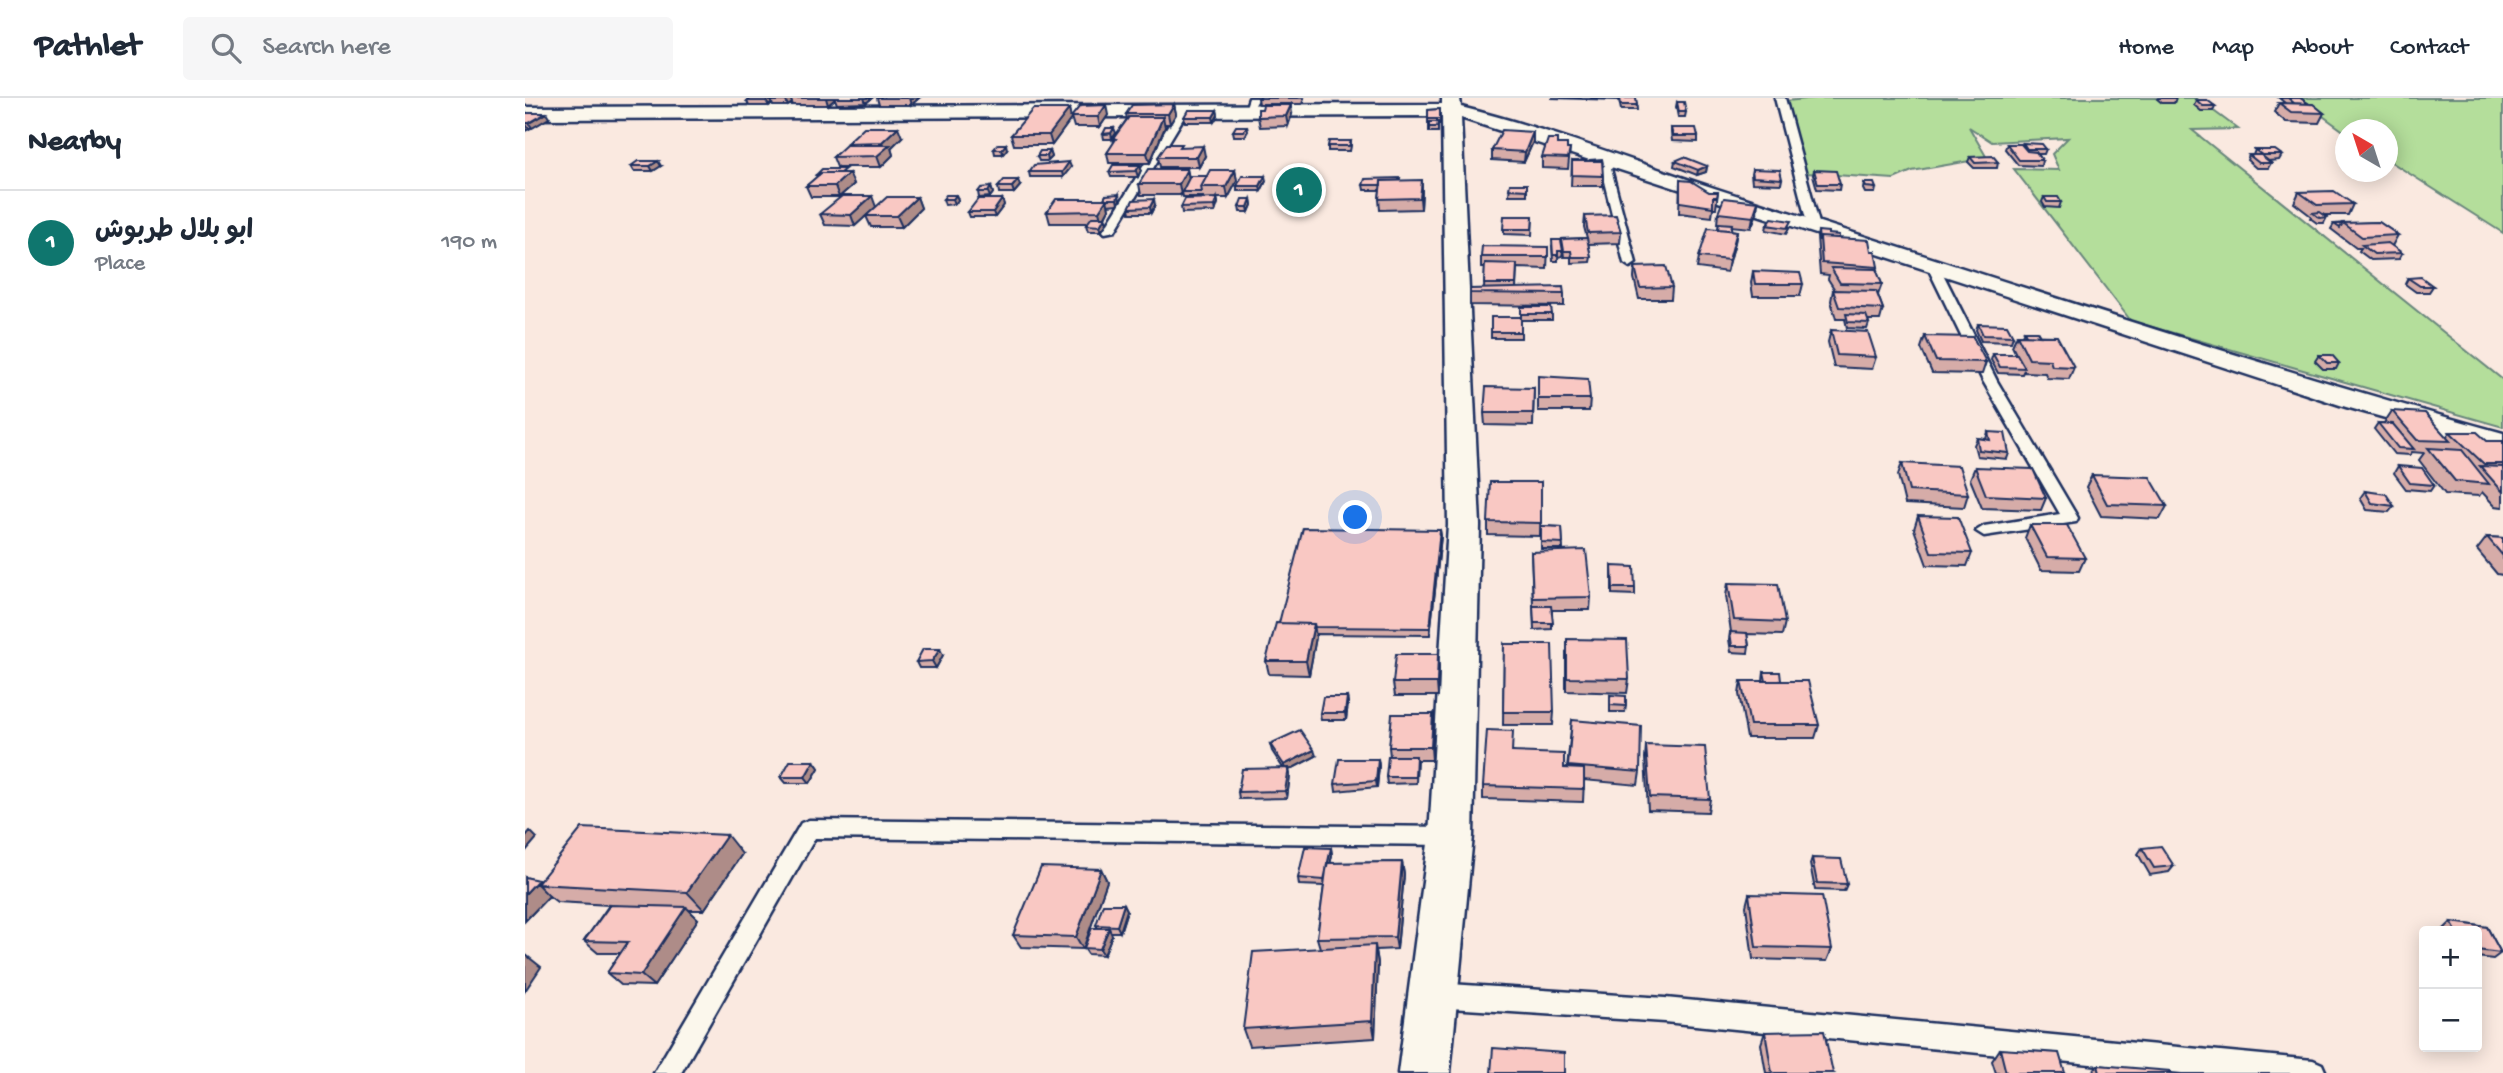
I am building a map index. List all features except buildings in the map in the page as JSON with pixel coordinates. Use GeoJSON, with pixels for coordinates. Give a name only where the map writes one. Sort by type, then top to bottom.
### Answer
{"type":"FeatureCollection","features":[{"type":"Feature","properties":{"kind":"street"},"geometry":{"type":"LineString","coordinates":[[717,113],[739,98]]}},
{"type":"Feature","properties":{"kind":"street"},"geometry":{"type":"LineString","coordinates":[[525,113],[1182,111],[1250,105],[1451,104],[1814,227],[2356,401],[2503,442]]}},
{"type":"Feature","properties":{"kind":"street"},"geometry":{"type":"LineString","coordinates":[[1424,1073],[1451,836],[1464,525],[1451,104]]}},
{"type":"Feature","properties":{"kind":"lane"},"geometry":{"type":"LineString","coordinates":[[1780,98],[1814,227]]}},
{"type":"Feature","properties":{"kind":"lane"},"geometry":{"type":"LineString","coordinates":[[1109,231],[1182,111]]}},
{"type":"Feature","properties":{"kind":"lane"},"geometry":{"type":"LineString","coordinates":[[1613,161],[1606,169],[1630,263]]}},
{"type":"Feature","properties":{"kind":"lane"},"geometry":{"type":"LineString","coordinates":[[1932,264],[1990,381],[2070,518],[1984,531]]}},
{"type":"Feature","properties":{"kind":"lane"},"geometry":{"type":"LineString","coordinates":[[667,1073],[809,829],[1451,836]]}},
{"type":"Feature","properties":{"kind":"lane"},"geometry":{"type":"LineString","coordinates":[[1431,995],[1665,1010],[2313,1073]]}},
{"type":"Feature","properties":{"kind":"green space"},"geometry":{"type":"Polygon","coordinates":[[[1817,98],[2196,98],[2238,129],[2192,130],[2503,380],[2503,427],[2131,321],[2014,169],[2059,170],[2052,154],[2068,138],[1992,142],[1969,127],[1987,158],[1912,171],[1894,179],[1806,173],[1786,101],[1817,98]]]}},
{"type":"Feature","properties":{"kind":"green space"},"geometry":{"type":"Polygon","coordinates":[[[2298,98],[2503,98],[2503,233],[2398,166],[2398,119],[2335,119],[2335,125],[2298,98]]]}},
{"type":"Feature","properties":{"kind":"place","name":"ابو بلال طربوش"},"geometry":{"type":"Point","coordinates":[1299,190]}}]}
